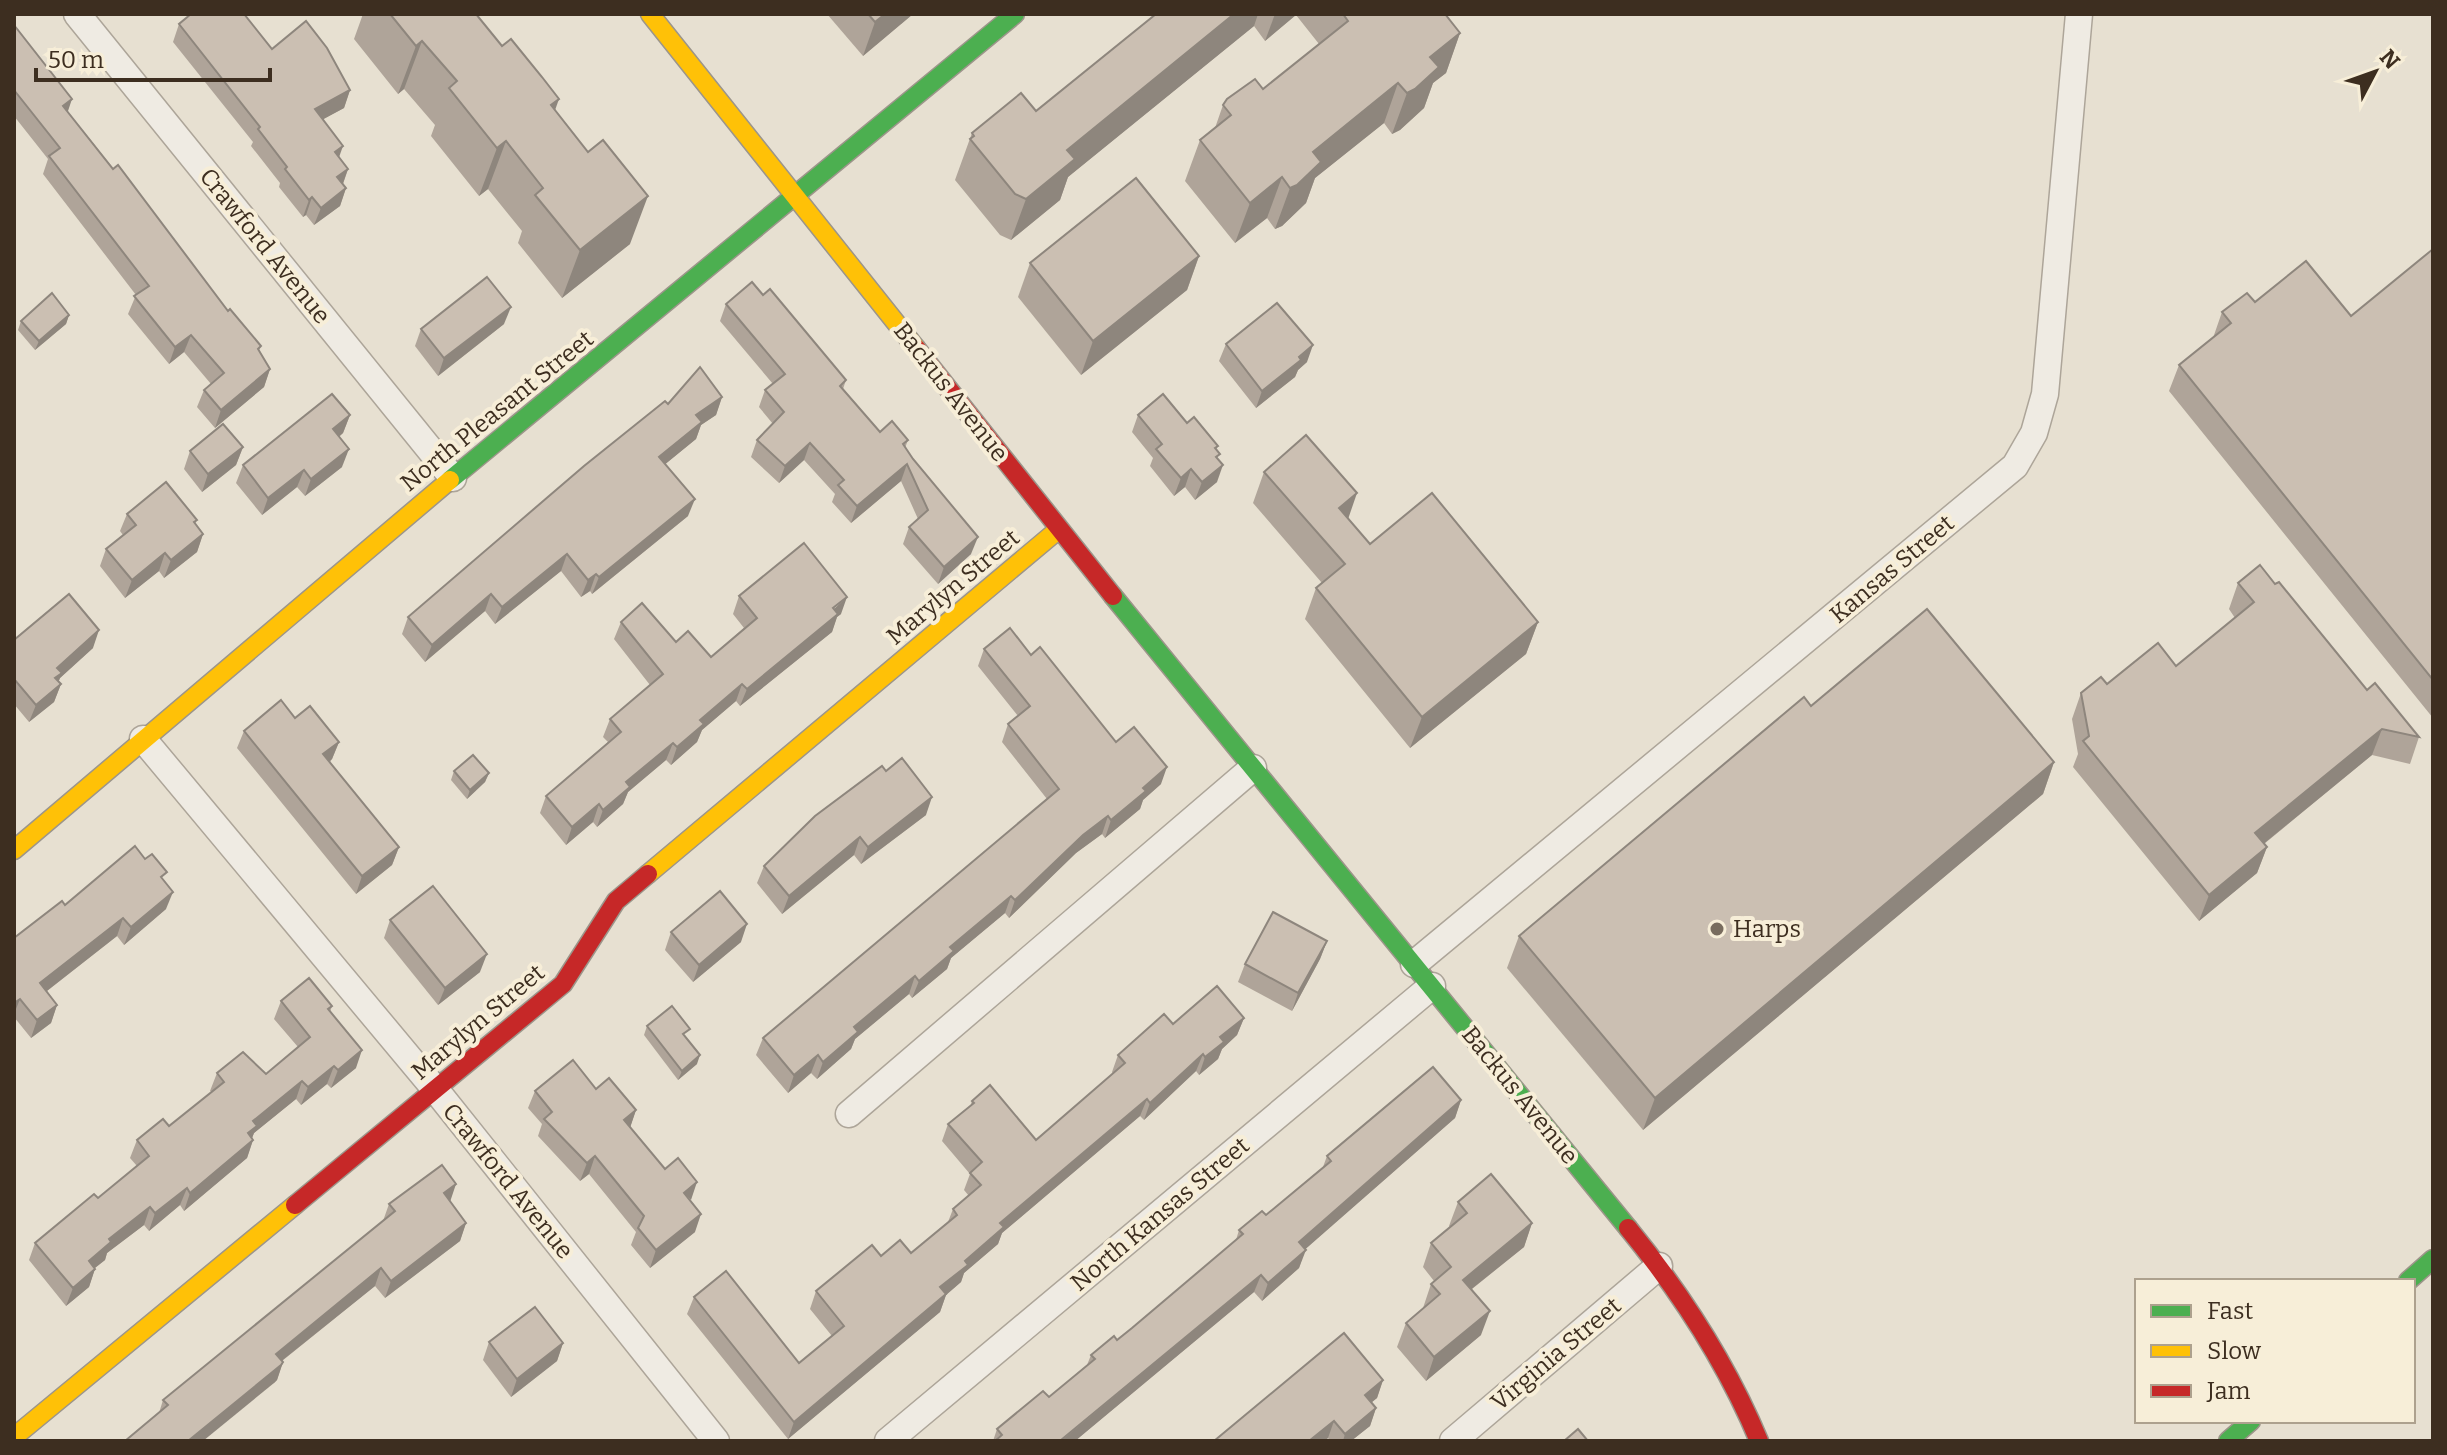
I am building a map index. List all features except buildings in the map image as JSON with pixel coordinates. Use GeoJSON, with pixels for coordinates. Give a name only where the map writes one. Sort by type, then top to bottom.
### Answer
{"type":"FeatureCollection","features":[{"type":"Feature","properties":{"kind":"street","name":"Crawford Avenue"},"geometry":{"type":"LineString","coordinates":[[77,14],[453,478]]}},
{"type":"Feature","properties":{"kind":"street","name":"Backus Avenue"},"geometry":{"type":"LineString","coordinates":[[650,14],[1059,529],[1659,1266],[1703,1332],[1748,1413],[1759,1441]]}},
{"type":"Feature","properties":{"kind":"street","name":"North Pleasant Street"},"geometry":{"type":"LineString","coordinates":[[14,850],[453,478],[1015,14]]}},
{"type":"Feature","properties":{"kind":"street","name":"Kansas Street"},"geometry":{"type":"LineString","coordinates":[[1414,964],[2015,466],[2034,433],[2045,394],[2079,14]]}},
{"type":"Feature","properties":{"kind":"street","name":"Marylyn Street"},"geometry":{"type":"LineString","coordinates":[[14,1437],[563,984],[616,901],[1059,529]]}},
{"type":"Feature","properties":{"kind":"street","name":"Crawford Avenue"},"geometry":{"type":"LineString","coordinates":[[143,739],[435,1089],[716,1441]]}},
{"type":"Feature","properties":{"kind":"street"},"geometry":{"type":"LineString","coordinates":[[849,1114],[1253,768]]}},
{"type":"Feature","properties":{"kind":"street","name":"North Kansas Street"},"geometry":{"type":"LineString","coordinates":[[888,1441],[1432,986]]}},
{"type":"Feature","properties":{"kind":"street"},"geometry":{"type":"LineString","coordinates":[[2410,1279],[2433,1259]]}},
{"type":"Feature","properties":{"kind":"street","name":"Virginia Street"},"geometry":{"type":"LineString","coordinates":[[1453,1441],[1659,1266]]}},
{"type":"Feature","properties":{"kind":"street"},"geometry":{"type":"LineString","coordinates":[[2228,1441],[2249,1423]]}},
{"type":"Feature","properties":{"kind":"traffic: fast"},"geometry":{"type":"LineString","coordinates":[[450,480],[1015,14]]}},
{"type":"Feature","properties":{"kind":"traffic: fast"},"geometry":{"type":"LineString","coordinates":[[1113,596],[1628,1228]]}},
{"type":"Feature","properties":{"kind":"traffic: fast"},"geometry":{"type":"LineString","coordinates":[[2410,1279],[2433,1259]]}},
{"type":"Feature","properties":{"kind":"traffic: fast"},"geometry":{"type":"LineString","coordinates":[[2228,1441],[2249,1423]]}},
{"type":"Feature","properties":{"kind":"traffic: slow"},"geometry":{"type":"LineString","coordinates":[[650,14],[916,348]]}},
{"type":"Feature","properties":{"kind":"traffic: slow"},"geometry":{"type":"LineString","coordinates":[[14,850],[450,480]]}},
{"type":"Feature","properties":{"kind":"traffic: slow"},"geometry":{"type":"LineString","coordinates":[[648,874],[1059,529]]}},
{"type":"Feature","properties":{"kind":"traffic: slow"},"geometry":{"type":"LineString","coordinates":[[14,1437],[295,1205]]}},
{"type":"Feature","properties":{"kind":"traffic: jam"},"geometry":{"type":"LineString","coordinates":[[916,348],[1113,596]]}},
{"type":"Feature","properties":{"kind":"traffic: jam"},"geometry":{"type":"LineString","coordinates":[[295,1205],[563,984],[616,901],[648,874]]}},
{"type":"Feature","properties":{"kind":"traffic: jam"},"geometry":{"type":"LineString","coordinates":[[1628,1228],[1701,1330],[1732,1384],[1759,1441]]}},
{"type":"Feature","properties":{"kind":"place","name":"Harps"},"geometry":{"type":"Point","coordinates":[1717,929]}}]}
